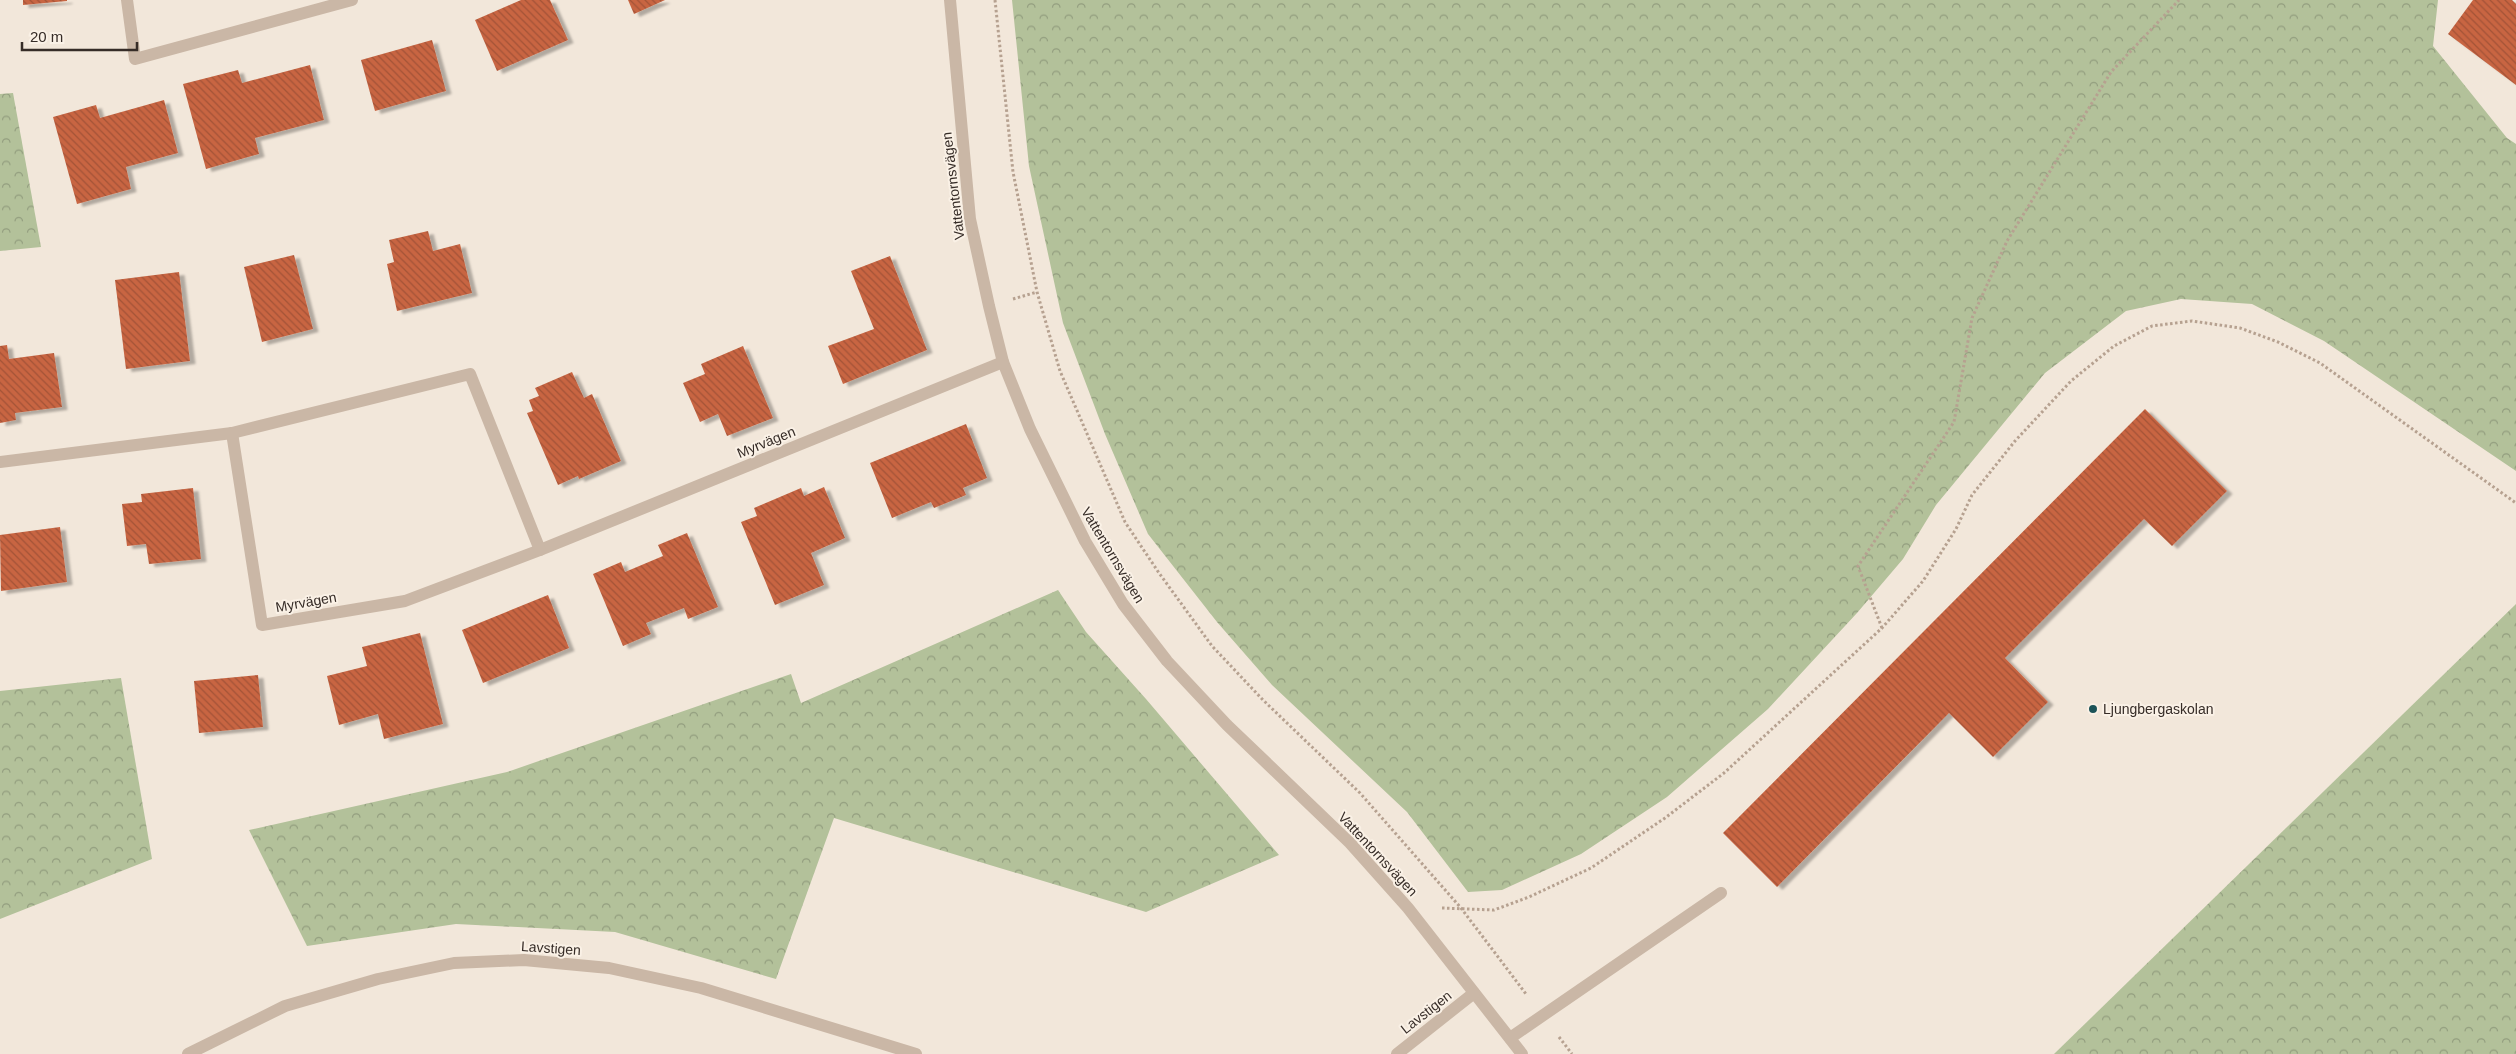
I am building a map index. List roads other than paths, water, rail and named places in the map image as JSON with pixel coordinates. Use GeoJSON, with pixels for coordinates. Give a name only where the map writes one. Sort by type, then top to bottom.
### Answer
{"type":"FeatureCollection","features":[{"type":"Feature","properties":{"kind":"street"},"geometry":{"type":"LineString","coordinates":[[127,0],[135,59],[352,0]]}},
{"type":"Feature","properties":{"kind":"street","name":"Vattentornsvägen"},"geometry":{"type":"LineString","coordinates":[[950,0],[970,219],[1003,362],[1055,484],[1123,604],[1167,661],[1227,725],[1350,843],[1408,908],[1522,1054]]}},
{"type":"Feature","properties":{"kind":"street","name":"Myrvägen"},"geometry":{"type":"LineString","coordinates":[[232,433],[262,625],[405,600],[540,550],[1003,362]]}},
{"type":"Feature","properties":{"kind":"street"},"geometry":{"type":"LineString","coordinates":[[0,462],[232,433],[470,374],[540,550]]}},
{"type":"Feature","properties":{"kind":"street"},"geometry":{"type":"LineString","coordinates":[[1510,1038],[1721,893]]}},
{"type":"Feature","properties":{"kind":"street","name":"Lavstigen"},"geometry":{"type":"LineString","coordinates":[[188,1054],[285,1006],[378,979],[454,963],[524,960],[609,968],[701,988],[916,1054]]}},
{"type":"Feature","properties":{"kind":"street","name":"Lavstigen"},"geometry":{"type":"LineString","coordinates":[[1397,1054],[1474,993]]}},
{"type":"Feature","properties":{"kind":"place","name":"Ljungbergaskolan"},"geometry":{"type":"Point","coordinates":[2093,709]}}]}
